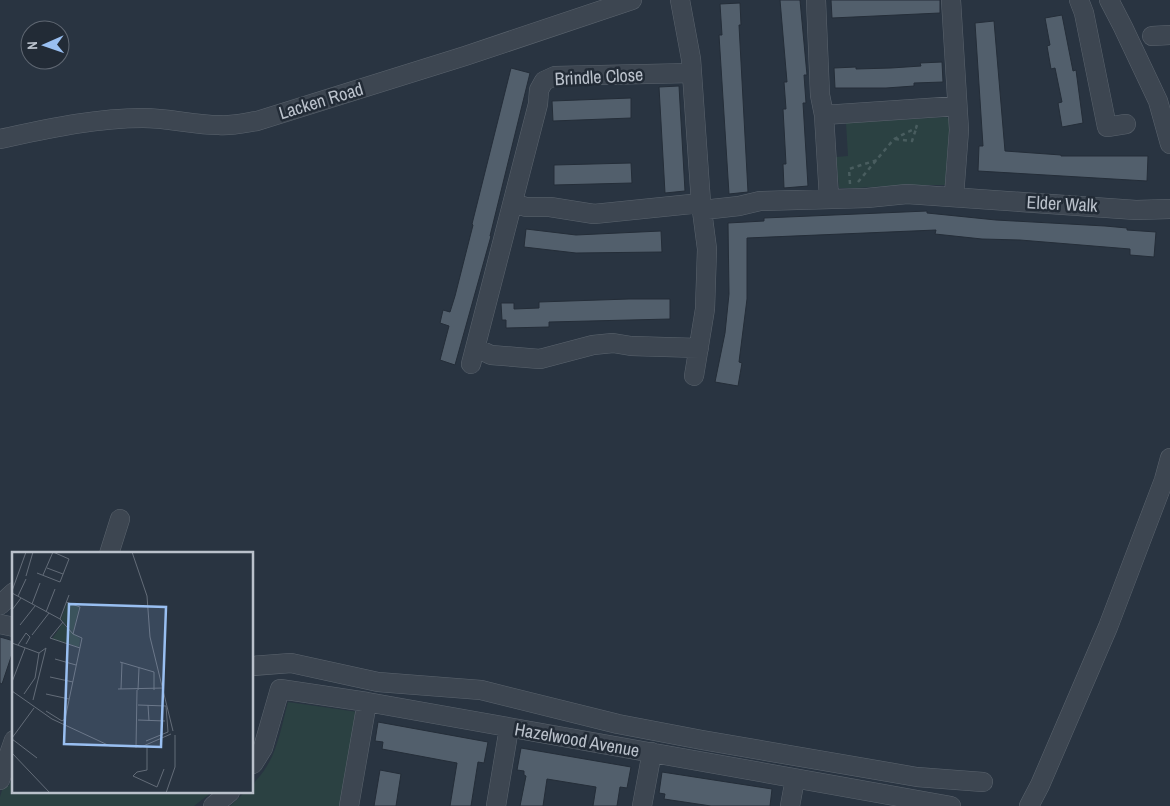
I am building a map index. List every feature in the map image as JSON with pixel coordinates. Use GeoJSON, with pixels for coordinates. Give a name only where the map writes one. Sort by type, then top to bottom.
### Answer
{"type":"FeatureCollection","features":[{"type":"Feature","properties":{"kind":"street","name":"Lacken Road"},"geometry":{"type":"LineString","coordinates":[[0,139],[95,121],[129,118],[218,125],[236,125],[257,121],[465,56],[632,0]]}},
{"type":"Feature","properties":{"kind":"street"},"geometry":{"type":"LineString","coordinates":[[680,0],[691,59],[707,249],[705,309],[694,376]]}},
{"type":"Feature","properties":{"kind":"street"},"geometry":{"type":"LineString","coordinates":[[816,0],[820,95],[824,115],[829,198]]}},
{"type":"Feature","properties":{"kind":"street"},"geometry":{"type":"LineString","coordinates":[[951,0],[959,130],[954,196]]}},
{"type":"Feature","properties":{"kind":"street"},"geometry":{"type":"LineString","coordinates":[[1078,0],[1084,13],[1108,128]]}},
{"type":"Feature","properties":{"kind":"street"},"geometry":{"type":"LineString","coordinates":[[1109,0],[1166,116],[1170,144]]}},
{"type":"Feature","properties":{"kind":"street","name":"Brindle Close"},"geometry":{"type":"LineString","coordinates":[[692,73],[555,76],[544,81],[539,90],[538,104],[474,356],[492,355],[540,358],[593,345],[613,343],[631,346],[699,348]]}},
{"type":"Feature","properties":{"kind":"street"},"geometry":{"type":"LineString","coordinates":[[824,115],[957,106]]}},
{"type":"Feature","properties":{"kind":"street","name":"Elder Walk"},"geometry":{"type":"LineString","coordinates":[[702,206],[739,206],[760,201],[866,198],[907,194],[1136,210],[1170,208]]}},
{"type":"Feature","properties":{"kind":"street"},"geometry":{"type":"LineString","coordinates":[[513,204],[526,207],[550,207],[594,214],[702,206]]}},
{"type":"Feature","properties":{"kind":"street"},"geometry":{"type":"LineString","coordinates":[[1029,806],[1108,627],[1164,480],[1170,458]]}},
{"type":"Feature","properties":{"kind":"street"},"geometry":{"type":"LineString","coordinates":[[110,552],[120,519]]}},
{"type":"Feature","properties":{"kind":"street"},"geometry":{"type":"LineString","coordinates":[[0,605],[12,594]]}},
{"type":"Feature","properties":{"kind":"street"},"geometry":{"type":"LineString","coordinates":[[254,666],[291,663],[378,682],[481,690],[618,724],[702,740],[918,777],[983,782]]}},
{"type":"Feature","properties":{"kind":"street","name":"Hazelwood Avenue"},"geometry":{"type":"LineString","coordinates":[[254,762],[263,748],[280,689],[367,702],[952,806]]}},
{"type":"Feature","properties":{"kind":"street"},"geometry":{"type":"LineString","coordinates":[[349,806],[367,702]]}},
{"type":"Feature","properties":{"kind":"street"},"geometry":{"type":"LineString","coordinates":[[496,806],[509,728]]}},
{"type":"Feature","properties":{"kind":"street"},"geometry":{"type":"LineString","coordinates":[[0,780],[12,746]]}},
{"type":"Feature","properties":{"kind":"street"},"geometry":{"type":"LineString","coordinates":[[642,806],[652,752]]}},
{"type":"Feature","properties":{"kind":"street"},"geometry":{"type":"LineString","coordinates":[[790,806],[795,779]]}},
{"type":"Feature","properties":{"kind":"path"},"geometry":{"type":"LineString","coordinates":[[894,139],[912,141],[918,122]]}},
{"type":"Feature","properties":{"kind":"path"},"geometry":{"type":"LineString","coordinates":[[856,185],[894,139],[916,128]]}},
{"type":"Feature","properties":{"kind":"path"},"geometry":{"type":"LineString","coordinates":[[850,191],[849,169],[878,160]]}},
{"type":"Feature","properties":{"kind":"green space"},"geometry":{"type":"Polygon","coordinates":[[[946,117],[949,119],[949,133],[945,185],[839,188],[836,157],[848,156],[846,123],[946,117]]]}},
{"type":"Feature","properties":{"kind":"green space"},"geometry":{"type":"Polygon","coordinates":[[[288,702],[358,712],[342,806],[230,806],[243,794],[254,794],[255,782],[269,762],[279,737],[288,702]]]}},
{"type":"Feature","properties":{"kind":"green space"},"geometry":{"type":"Polygon","coordinates":[[[12,778],[12,794],[209,794],[194,806],[0,806],[0,797],[4,784],[9,786],[12,778]]]}},
{"type":"Feature","properties":{"kind":"building"},"geometry":{"type":"Polygon","coordinates":[[[780,0],[800,0],[807,75],[804,75],[806,103],[803,103],[808,186],[784,188],[783,164],[786,164],[783,109],[786,109],[784,82],[787,82],[780,0]]]}},
{"type":"Feature","properties":{"kind":"building"},"geometry":{"type":"Polygon","coordinates":[[[831,0],[940,0],[940,13],[832,18],[831,0]]]}},
{"type":"Feature","properties":{"kind":"building"},"geometry":{"type":"Polygon","coordinates":[[[740,3],[741,25],[739,25],[748,192],[729,194],[719,35],[722,35],[720,4],[740,3]]]}},
{"type":"Feature","properties":{"kind":"building"},"geometry":{"type":"Polygon","coordinates":[[[1062,15],[1073,71],[1076,70],[1083,123],[1062,127],[1058,103],[1062,102],[1055,68],[1051,69],[1047,46],[1050,45],[1045,18],[1062,15]]]}},
{"type":"Feature","properties":{"kind":"building"},"geometry":{"type":"Polygon","coordinates":[[[994,21],[1005,151],[1061,156],[1148,156],[1147,181],[978,171],[979,146],[983,146],[975,23],[994,21]]]}},
{"type":"Feature","properties":{"kind":"building"},"geometry":{"type":"Polygon","coordinates":[[[942,62],[943,82],[914,83],[914,86],[886,88],[835,88],[834,68],[891,68],[921,66],[920,63],[942,62]]]}},
{"type":"Feature","properties":{"kind":"building"},"geometry":{"type":"Polygon","coordinates":[[[511,68],[530,73],[491,236],[455,365],[440,360],[449,326],[440,323],[443,310],[450,312],[455,296],[511,68]]]}},
{"type":"Feature","properties":{"kind":"building"},"geometry":{"type":"Polygon","coordinates":[[[679,86],[685,191],[665,193],[659,87],[679,86]]]}},
{"type":"Feature","properties":{"kind":"building"},"geometry":{"type":"Polygon","coordinates":[[[631,98],[631,118],[553,121],[552,101],[631,98]]]}},
{"type":"Feature","properties":{"kind":"building"},"geometry":{"type":"Polygon","coordinates":[[[631,163],[632,183],[554,185],[554,165],[631,163]]]}},
{"type":"Feature","properties":{"kind":"building"},"geometry":{"type":"Polygon","coordinates":[[[927,211],[927,213],[996,220],[1105,226],[1156,232],[1154,257],[1130,255],[1130,249],[1020,240],[982,239],[935,234],[936,230],[747,238],[747,299],[739,362],[742,363],[738,386],[715,382],[725,333],[729,294],[728,223],[764,221],[764,218],[927,211]]]}},
{"type":"Feature","properties":{"kind":"building"},"geometry":{"type":"Polygon","coordinates":[[[526,229],[576,235],[661,231],[662,252],[576,253],[524,247],[526,229]]]}},
{"type":"Feature","properties":{"kind":"building"},"geometry":{"type":"Polygon","coordinates":[[[670,299],[670,319],[549,322],[549,327],[506,328],[506,320],[502,320],[501,303],[514,303],[514,309],[539,308],[539,302],[670,299]]]}},
{"type":"Feature","properties":{"kind":"building"},"geometry":{"type":"Polygon","coordinates":[[[0,637],[12,640],[12,654],[2,684],[0,683],[0,637]]]}},
{"type":"Feature","properties":{"kind":"building"},"geometry":{"type":"Polygon","coordinates":[[[378,722],[488,742],[484,763],[478,762],[471,806],[450,806],[457,763],[382,749],[383,742],[375,741],[378,722]]]}},
{"type":"Feature","properties":{"kind":"building"},"geometry":{"type":"Polygon","coordinates":[[[521,748],[631,767],[627,788],[620,787],[617,806],[593,806],[596,787],[547,779],[543,806],[520,806],[526,776],[524,771],[517,770],[521,748]]]}},
{"type":"Feature","properties":{"kind":"building"},"geometry":{"type":"Polygon","coordinates":[[[380,770],[401,774],[396,806],[374,806],[380,770]]]}},
{"type":"Feature","properties":{"kind":"building"},"geometry":{"type":"Polygon","coordinates":[[[662,772],[772,789],[770,806],[711,806],[664,799],[665,794],[659,793],[662,772]]]}}]}
